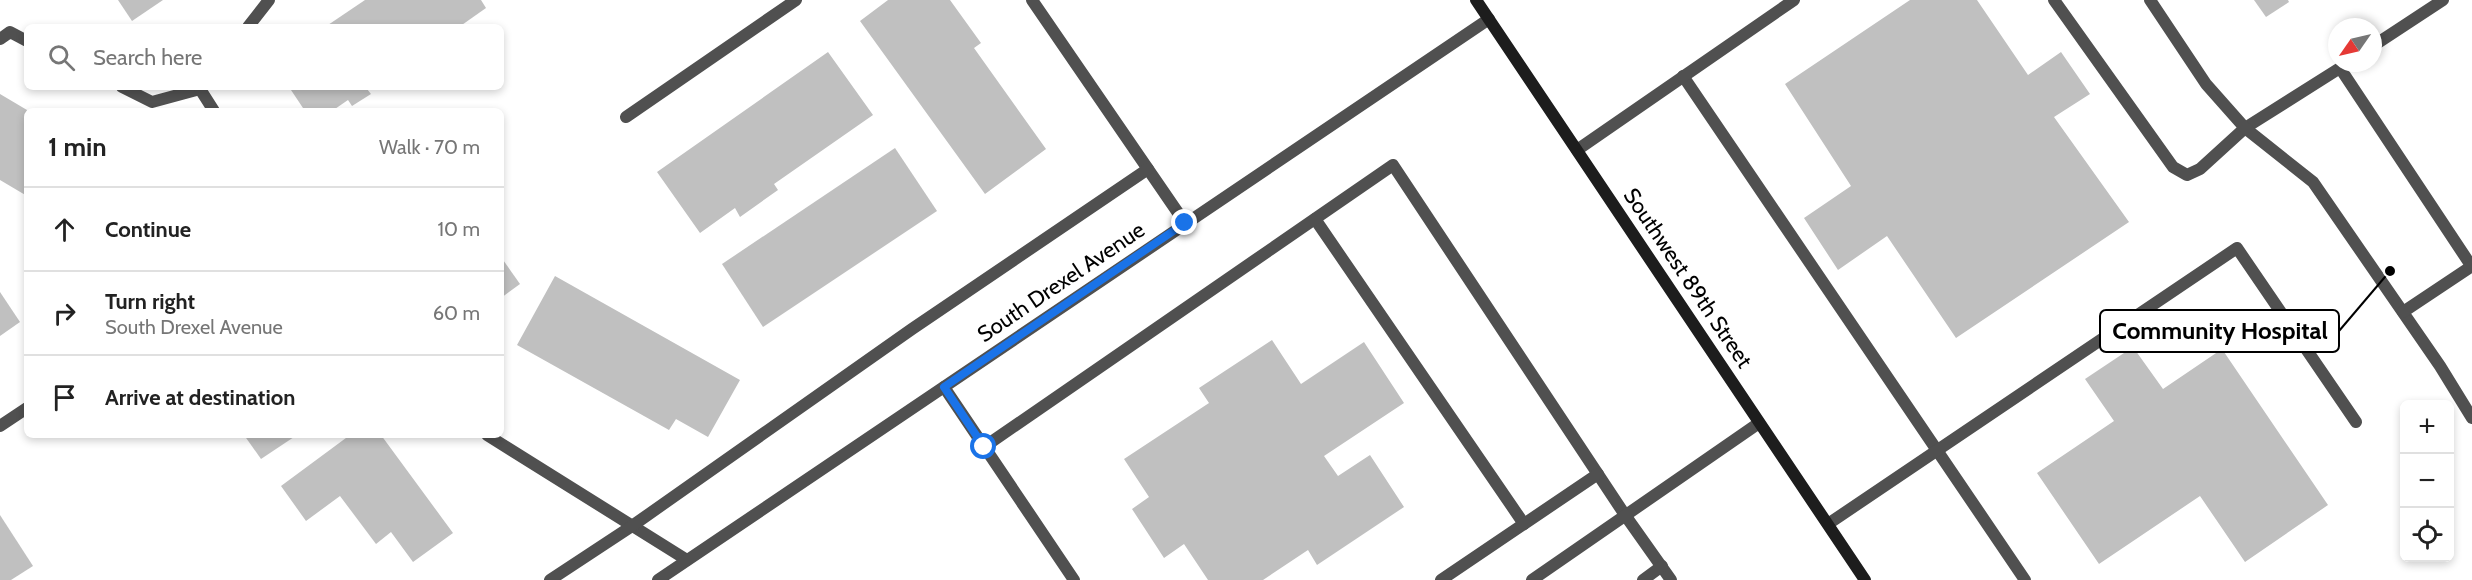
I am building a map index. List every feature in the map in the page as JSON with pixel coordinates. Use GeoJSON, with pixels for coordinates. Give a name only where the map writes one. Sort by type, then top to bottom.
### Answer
{"type":"FeatureCollection","features":[{"type":"Feature","properties":{"kind":"main road","name":"Southwest 89th Street"},"geometry":{"type":"LineString","coordinates":[[1476,0],[1865,580]]}},
{"type":"Feature","properties":{"kind":"street"},"geometry":{"type":"LineString","coordinates":[[250,24],[269,0]]}},
{"type":"Feature","properties":{"kind":"street"},"geometry":{"type":"LineString","coordinates":[[626,117],[796,0]]}},
{"type":"Feature","properties":{"kind":"street"},"geometry":{"type":"LineString","coordinates":[[1032,0],[1185,223]]}},
{"type":"Feature","properties":{"kind":"street"},"geometry":{"type":"LineString","coordinates":[[1577,150],[1794,0]]}},
{"type":"Feature","properties":{"kind":"street"},"geometry":{"type":"LineString","coordinates":[[2054,0],[2173,167],[2187,174],[2200,170],[2245,128],[2333,72]]}},
{"type":"Feature","properties":{"kind":"street"},"geometry":{"type":"LineString","coordinates":[[2150,0],[2206,84],[2245,128],[2313,182],[2472,417]]}},
{"type":"Feature","properties":{"kind":"street"},"geometry":{"type":"LineString","coordinates":[[2382,40],[2443,0]]}},
{"type":"Feature","properties":{"kind":"street","name":"South Drexel Avenue"},"geometry":{"type":"LineString","coordinates":[[658,580],[1489,19]]}},
{"type":"Feature","properties":{"kind":"street"},"geometry":{"type":"LineString","coordinates":[[0,39],[10,32],[24,39]]}},
{"type":"Feature","properties":{"kind":"street"},"geometry":{"type":"LineString","coordinates":[[2348,72],[2472,267],[2403,312]]}},
{"type":"Feature","properties":{"kind":"street"},"geometry":{"type":"LineString","coordinates":[[1683,76],[2025,580]]}},
{"type":"Feature","properties":{"kind":"street"},"geometry":{"type":"LineString","coordinates":[[128,90],[152,102],[193,90]]}},
{"type":"Feature","properties":{"kind":"street"},"geometry":{"type":"LineString","coordinates":[[201,90],[212,108]]}},
{"type":"Feature","properties":{"kind":"street"},"geometry":{"type":"LineString","coordinates":[[984,447],[1393,165],[1625,515],[1671,580]]}},
{"type":"Feature","properties":{"kind":"street"},"geometry":{"type":"LineString","coordinates":[[550,580],[632,526],[912,329],[1148,170]]}},
{"type":"Feature","properties":{"kind":"street"},"geometry":{"type":"LineString","coordinates":[[1315,219],[1524,524]]}},
{"type":"Feature","properties":{"kind":"street"},"geometry":{"type":"LineString","coordinates":[[1828,524],[2237,248],[2356,422]]}},
{"type":"Feature","properties":{"kind":"street"},"geometry":{"type":"LineString","coordinates":[[944,387],[1074,580]]}},
{"type":"Feature","properties":{"kind":"street"},"geometry":{"type":"LineString","coordinates":[[0,426],[24,410]]}},
{"type":"Feature","properties":{"kind":"street"},"geometry":{"type":"LineString","coordinates":[[1532,580],[1760,423]]}},
{"type":"Feature","properties":{"kind":"street"},"geometry":{"type":"LineString","coordinates":[[492,438],[687,560]]}},
{"type":"Feature","properties":{"kind":"street"},"geometry":{"type":"LineString","coordinates":[[1441,580],[1598,474]]}},
{"type":"Feature","properties":{"kind":"street"},"geometry":{"type":"LineString","coordinates":[[1643,580],[1662,566]]}},
{"type":"Feature","properties":{"kind":"building"},"geometry":{"type":"Polygon","coordinates":[[[118,0],[163,0],[132,21],[118,0]]]}},
{"type":"Feature","properties":{"kind":"building"},"geometry":{"type":"Polygon","coordinates":[[[365,0],[481,0],[486,8],[463,24],[329,24],[365,0]]]}},
{"type":"Feature","properties":{"kind":"building"},"geometry":{"type":"Polygon","coordinates":[[[888,0],[950,0],[981,43],[974,48],[1046,149],[985,194],[860,21],[888,0]]]}},
{"type":"Feature","properties":{"kind":"building"},"geometry":{"type":"Polygon","coordinates":[[[1910,0],[1977,0],[2028,75],[2061,52],[2090,94],[2054,117],[2129,222],[1956,338],[1887,236],[1838,270],[1804,218],[1851,186],[1785,84],[1910,0]]]}},
{"type":"Feature","properties":{"kind":"building"},"geometry":{"type":"Polygon","coordinates":[[[2254,0],[2288,0],[2289,2],[2266,17],[2254,0]]]}},
{"type":"Feature","properties":{"kind":"building"},"geometry":{"type":"Polygon","coordinates":[[[828,52],[873,115],[774,184],[778,190],[740,217],[735,208],[700,233],[657,172],[828,52]]]}},
{"type":"Feature","properties":{"kind":"building"},"geometry":{"type":"Polygon","coordinates":[[[291,90],[368,90],[371,94],[352,106],[348,100],[336,108],[303,108],[291,90]]]}},
{"type":"Feature","properties":{"kind":"building"},"geometry":{"type":"Polygon","coordinates":[[[0,94],[24,108],[24,194],[0,180],[0,94]]]}},
{"type":"Feature","properties":{"kind":"building"},"geometry":{"type":"Polygon","coordinates":[[[895,148],[937,211],[763,327],[722,264],[895,148]]]}},
{"type":"Feature","properties":{"kind":"building"},"geometry":{"type":"Polygon","coordinates":[[[504,261],[520,284],[504,296],[504,261]]]}},
{"type":"Feature","properties":{"kind":"building"},"geometry":{"type":"Polygon","coordinates":[[[555,276],[740,380],[708,437],[676,419],[669,430],[517,345],[555,276]]]}},
{"type":"Feature","properties":{"kind":"building"},"geometry":{"type":"Polygon","coordinates":[[[0,292],[20,322],[0,336],[0,292]]]}},
{"type":"Feature","properties":{"kind":"building"},"geometry":{"type":"Polygon","coordinates":[[[1272,340],[1301,384],[1364,342],[1404,403],[1324,456],[1338,476],[1370,455],[1404,507],[1317,565],[1308,550],[1263,580],[1208,580],[1184,544],[1164,558],[1132,509],[1149,497],[1124,459],[1209,403],[1199,388],[1272,340]]]}},
{"type":"Feature","properties":{"kind":"building"},"geometry":{"type":"Polygon","coordinates":[[[2133,347],[2163,389],[2222,349],[2328,505],[2245,562],[2200,496],[2099,564],[2037,473],[2114,421],[2085,379],[2133,347]]]}},
{"type":"Feature","properties":{"kind":"building"},"geometry":{"type":"Polygon","coordinates":[[[246,438],[292,438],[261,459],[246,438]]]}},
{"type":"Feature","properties":{"kind":"building"},"geometry":{"type":"Polygon","coordinates":[[[346,438],[383,438],[453,533],[413,562],[391,532],[376,544],[340,496],[306,521],[281,486],[346,438]]]}},
{"type":"Feature","properties":{"kind":"building"},"geometry":{"type":"Polygon","coordinates":[[[0,515],[33,566],[11,580],[0,580],[0,515]]]}},
{"type":"Feature","properties":{"kind":"place","name":"Community Hospital"},"geometry":{"type":"Point","coordinates":[2390,271]}},
{"type":"Feature","properties":{"kind":"route"},"geometry":{"type":"LineString","coordinates":[[984,447],[944,387],[1185,223]]}}]}
